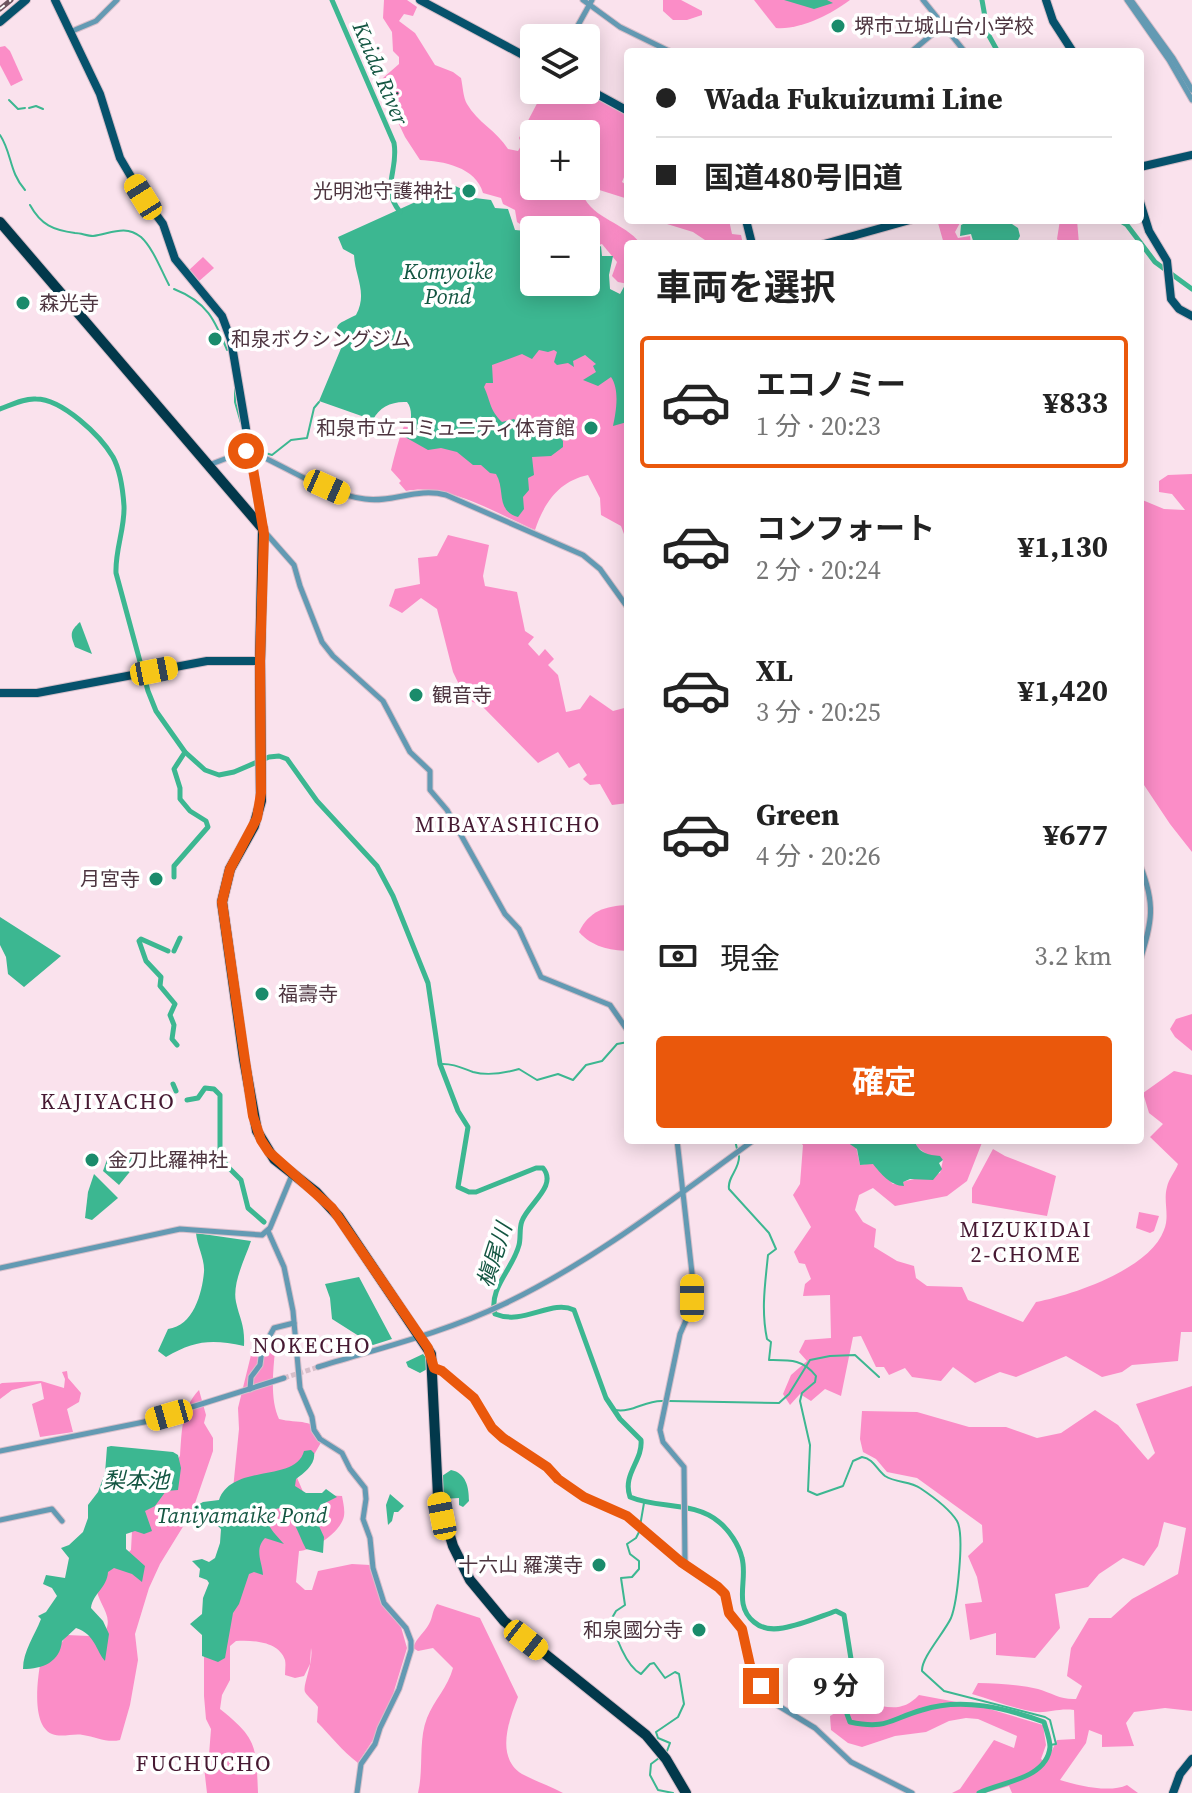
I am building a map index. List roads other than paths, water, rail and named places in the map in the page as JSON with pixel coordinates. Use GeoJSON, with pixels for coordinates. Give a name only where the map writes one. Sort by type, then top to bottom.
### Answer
{"type":"FeatureCollection","features":[{"type":"Feature","properties":{"kind":"highway"},"geometry":{"type":"LineString","coordinates":[[0,222],[263,529],[260,808],[226,881],[222,912],[255,1124],[269,1152],[324,1199],[339,1217],[431,1354],[434,1368],[435,1466],[442,1516],[461,1564],[482,1597],[512,1628],[626,1717],[655,1745],[686,1793]]}},
{"type":"Feature","properties":{"kind":"main road"},"geometry":{"type":"LineString","coordinates":[[0,22],[26,0]]}},
{"type":"Feature","properties":{"kind":"main road"},"geometry":{"type":"LineString","coordinates":[[55,0],[100,94],[120,158],[163,224],[177,262],[217,309],[226,325],[263,529]]}},
{"type":"Feature","properties":{"kind":"main road"},"geometry":{"type":"LineString","coordinates":[[420,0],[520,52]]}},
{"type":"Feature","properties":{"kind":"main road"},"geometry":{"type":"LineString","coordinates":[[428,0],[520,51]]}},
{"type":"Feature","properties":{"kind":"main road"},"geometry":{"type":"LineString","coordinates":[[1046,0],[1053,21],[1070,48]]}},
{"type":"Feature","properties":{"kind":"main road"},"geometry":{"type":"LineString","coordinates":[[600,93],[624,106]]}},
{"type":"Feature","properties":{"kind":"main road"},"geometry":{"type":"LineString","coordinates":[[1144,166],[1192,155]]}},
{"type":"Feature","properties":{"kind":"main road"},"geometry":{"type":"LineString","coordinates":[[1144,215],[1169,272],[1171,299],[1179,309],[1192,316]]}},
{"type":"Feature","properties":{"kind":"main road"},"geometry":{"type":"LineString","coordinates":[[838,240],[896,224]]}},
{"type":"Feature","properties":{"kind":"main road"},"geometry":{"type":"LineString","coordinates":[[0,693],[37,693],[207,661],[260,661]]}},
{"type":"Feature","properties":{"kind":"main road"},"geometry":{"type":"LineString","coordinates":[[1173,1793],[1180,1774],[1192,1759]]}},
{"type":"Feature","properties":{"kind":"street"},"geometry":{"type":"LineString","coordinates":[[69,32],[96,21],[117,0]]}},
{"type":"Feature","properties":{"kind":"street"},"geometry":{"type":"LineString","coordinates":[[583,0],[590,2],[620,27],[663,48]]}},
{"type":"Feature","properties":{"kind":"street"},"geometry":{"type":"LineString","coordinates":[[923,0],[962,48]]}},
{"type":"Feature","properties":{"kind":"street"},"geometry":{"type":"LineString","coordinates":[[1129,0],[1188,80],[1192,90]]}},
{"type":"Feature","properties":{"kind":"street"},"geometry":{"type":"LineString","coordinates":[[578,24],[590,2]]}},
{"type":"Feature","properties":{"kind":"street"},"geometry":{"type":"LineString","coordinates":[[916,48],[943,25]]}},
{"type":"Feature","properties":{"kind":"street"},"geometry":{"type":"LineString","coordinates":[[1188,80],[1192,100]]}},
{"type":"Feature","properties":{"kind":"street"},"geometry":{"type":"LineString","coordinates":[[209,465],[250,451],[354,497],[378,500],[430,492],[454,499],[583,555],[600,569],[624,602]]}},
{"type":"Feature","properties":{"kind":"street"},"geometry":{"type":"LineString","coordinates":[[263,529],[294,565],[322,642],[334,657],[383,701],[410,752],[430,771],[430,790],[447,810],[505,914],[519,929],[538,972],[550,982],[610,1005],[624,1025]]}},
{"type":"Feature","properties":{"kind":"street"},"geometry":{"type":"LineString","coordinates":[[1144,878],[1152,905],[1151,924],[1144,948]]}},
{"type":"Feature","properties":{"kind":"street"},"geometry":{"type":"LineString","coordinates":[[677,1144],[692,1298],[691,1309],[680,1334],[660,1430],[663,1442],[684,1467],[685,1564]]}},
{"type":"Feature","properties":{"kind":"street"},"geometry":{"type":"LineString","coordinates":[[318,1367],[459,1322],[524,1294],[603,1247],[748,1144]]}},
{"type":"Feature","properties":{"kind":"street"},"geometry":{"type":"LineString","coordinates":[[0,1268],[175,1229],[258,1236],[268,1231],[292,1174]]}},
{"type":"Feature","properties":{"kind":"street"},"geometry":{"type":"LineString","coordinates":[[268,1231],[283,1261],[294,1323],[300,1388],[314,1430],[320,1439],[342,1453],[365,1488],[363,1515],[370,1538],[373,1568],[384,1603],[406,1628],[411,1641],[399,1689],[376,1742],[361,1764],[357,1793]]}},
{"type":"Feature","properties":{"kind":"street"},"geometry":{"type":"LineString","coordinates":[[250,1389],[251,1377],[260,1365],[262,1350],[274,1328],[294,1323]]}},
{"type":"Feature","properties":{"kind":"street"},"geometry":{"type":"LineString","coordinates":[[434,1368],[474,1398],[492,1428],[503,1438],[547,1467],[584,1497],[620,1512],[713,1583],[725,1594],[729,1613],[742,1629],[750,1665],[770,1698],[815,1728],[851,1762],[912,1793]]}},
{"type":"Feature","properties":{"kind":"street"},"geometry":{"type":"LineString","coordinates":[[0,1451],[144,1422],[284,1378]]}},
{"type":"Feature","properties":{"kind":"street"},"geometry":{"type":"LineString","coordinates":[[0,1520],[52,1509],[62,1521]]}},
{"type":"Feature","properties":{"kind":"water"},"geometry":{"type":"Polygon","coordinates":[[[784,0],[827,0],[833,3],[814,9],[784,0]]]}},
{"type":"Feature","properties":{"kind":"water","name":"Komyoike Pond"},"geometry":{"type":"Polygon","coordinates":[[[453,185],[464,190],[467,197],[491,200],[495,208],[508,209],[515,230],[520,230],[520,296],[600,296],[601,246],[602,256],[613,256],[610,289],[620,294],[624,287],[624,423],[613,426],[616,395],[611,377],[598,386],[583,380],[596,372],[593,366],[596,364],[585,355],[573,361],[574,367],[568,363],[557,365],[554,362],[557,352],[554,350],[539,350],[532,359],[522,354],[492,365],[493,383],[486,383],[484,387],[492,409],[502,422],[514,419],[524,429],[528,422],[534,424],[533,420],[542,419],[545,430],[553,430],[563,441],[563,447],[551,456],[532,457],[534,475],[528,478],[529,490],[523,497],[524,509],[518,517],[506,510],[496,474],[481,465],[473,465],[457,452],[441,448],[428,450],[405,437],[411,419],[407,402],[387,406],[373,420],[319,401],[342,346],[338,326],[356,315],[361,299],[354,255],[343,249],[338,237],[453,185]]]}},
{"type":"Feature","properties":{"kind":"water"},"geometry":{"type":"Polygon","coordinates":[[[1012,224],[1018,228],[1020,236],[1018,240],[973,240],[971,234],[960,236],[961,225],[1012,224]]]}},
{"type":"Feature","properties":{"kind":"water"},"geometry":{"type":"Polygon","coordinates":[[[80,622],[92,654],[75,647],[72,639],[74,628],[80,622]]]}},
{"type":"Feature","properties":{"kind":"water"},"geometry":{"type":"Polygon","coordinates":[[[0,917],[61,956],[24,987],[8,974],[6,957],[0,945],[0,917]]]}},
{"type":"Feature","properties":{"kind":"water"},"geometry":{"type":"Polygon","coordinates":[[[850,1144],[916,1144],[921,1151],[940,1156],[942,1169],[933,1180],[910,1179],[903,1182],[904,1186],[899,1185],[886,1178],[873,1164],[860,1165],[857,1149],[850,1144]]]}},
{"type":"Feature","properties":{"kind":"water"},"geometry":{"type":"Polygon","coordinates":[[[109,1154],[142,1157],[119,1185],[103,1171],[109,1154]]]}},
{"type":"Feature","properties":{"kind":"water"},"geometry":{"type":"Polygon","coordinates":[[[94,1174],[118,1198],[92,1220],[85,1218],[94,1174]]]}},
{"type":"Feature","properties":{"kind":"water"},"geometry":{"type":"Polygon","coordinates":[[[196,1233],[251,1241],[237,1279],[235,1295],[244,1346],[204,1342],[166,1357],[158,1351],[168,1329],[177,1327],[190,1315],[201,1290],[204,1267],[196,1233]]]}},
{"type":"Feature","properties":{"kind":"water"},"geometry":{"type":"Polygon","coordinates":[[[359,1277],[392,1339],[373,1345],[332,1319],[325,1284],[359,1277]]]}},
{"type":"Feature","properties":{"kind":"water"},"geometry":{"type":"Polygon","coordinates":[[[423,1354],[429,1368],[420,1373],[408,1367],[406,1362],[423,1354]]]}},
{"type":"Feature","properties":{"kind":"water","name":"梨本池"},"geometry":{"type":"Polygon","coordinates":[[[107,1447],[173,1452],[178,1455],[181,1468],[178,1490],[166,1491],[155,1506],[145,1511],[152,1531],[126,1534],[126,1549],[145,1566],[142,1582],[132,1574],[114,1568],[108,1572],[94,1598],[91,1608],[103,1621],[109,1634],[105,1661],[91,1638],[76,1628],[62,1641],[58,1654],[49,1663],[23,1669],[27,1649],[41,1619],[38,1616],[46,1612],[57,1596],[52,1588],[43,1584],[46,1575],[65,1578],[69,1558],[61,1548],[83,1532],[88,1505],[98,1492],[105,1473],[107,1447]]]}},
{"type":"Feature","properties":{"kind":"water","name":"Taniyamaike Pond"},"geometry":{"type":"Polygon","coordinates":[[[304,1451],[314,1453],[313,1461],[296,1479],[295,1486],[306,1493],[322,1493],[326,1489],[337,1497],[321,1505],[314,1515],[324,1537],[323,1553],[306,1549],[296,1527],[280,1508],[268,1514],[268,1524],[284,1544],[265,1538],[262,1542],[259,1551],[263,1575],[249,1574],[233,1613],[225,1658],[218,1662],[202,1656],[202,1635],[190,1624],[202,1614],[203,1598],[209,1583],[199,1577],[200,1569],[192,1561],[202,1559],[209,1562],[215,1558],[221,1529],[213,1521],[195,1517],[194,1507],[219,1500],[226,1489],[237,1481],[289,1467],[299,1461],[304,1451]]]}},
{"type":"Feature","properties":{"kind":"water"},"geometry":{"type":"Polygon","coordinates":[[[451,1470],[463,1477],[467,1486],[469,1501],[463,1507],[459,1505],[459,1498],[443,1499],[439,1478],[451,1470]]]}},
{"type":"Feature","properties":{"kind":"water"},"geometry":{"type":"Polygon","coordinates":[[[390,1494],[404,1506],[394,1512],[388,1525],[386,1505],[390,1494]]]}},
{"type":"Feature","properties":{"kind":"waterway","name":"Kaida River"},"geometry":{"type":"LineString","coordinates":[[332,0],[394,143],[391,195],[400,212]]}},
{"type":"Feature","properties":{"kind":"waterway"},"geometry":{"type":"LineString","coordinates":[[982,0],[988,34],[996,48]]}},
{"type":"Feature","properties":{"kind":"waterway"},"geometry":{"type":"LineString","coordinates":[[9,100],[18,109],[25,108]]}},
{"type":"Feature","properties":{"kind":"waterway"},"geometry":{"type":"LineString","coordinates":[[29,108],[36,106],[43,109]]}},
{"type":"Feature","properties":{"kind":"waterway"},"geometry":{"type":"LineString","coordinates":[[0,135],[16,176],[25,190]]}},
{"type":"Feature","properties":{"kind":"waterway"},"geometry":{"type":"LineString","coordinates":[[30,205],[43,222],[60,230],[93,236],[123,230],[135,233],[149,247],[169,285]]}},
{"type":"Feature","properties":{"kind":"waterway"},"geometry":{"type":"LineString","coordinates":[[1125,224],[1138,240]]}},
{"type":"Feature","properties":{"kind":"waterway"},"geometry":{"type":"LineString","coordinates":[[1144,247],[1155,262],[1192,289]]}},
{"type":"Feature","properties":{"kind":"waterway"},"geometry":{"type":"LineString","coordinates":[[174,289],[202,306],[227,350]]}},
{"type":"Feature","properties":{"kind":"waterway"},"geometry":{"type":"LineString","coordinates":[[235,387],[235,402],[241,423]]}},
{"type":"Feature","properties":{"kind":"waterway","name":"槇尾川"},"geometry":{"type":"LineString","coordinates":[[0,409],[31,399],[57,405],[90,429],[113,457],[121,481],[124,506],[116,573],[148,691],[156,711],[185,752],[205,770],[219,775],[269,757],[287,759],[317,801],[377,866],[393,896],[428,983],[440,1064],[458,1111],[468,1127],[458,1187],[476,1192],[536,1168],[543,1168],[547,1175],[545,1188],[522,1221],[516,1254],[495,1296],[495,1314],[516,1317],[556,1308],[574,1310],[606,1398],[620,1419],[641,1440],[639,1455],[630,1474],[630,1497],[698,1511],[723,1525],[741,1553],[744,1608],[754,1622],[764,1628],[779,1629],[836,1611],[844,1615],[855,1684],[847,1714],[850,1722],[881,1724],[922,1710],[953,1704],[1015,1712],[1044,1722],[1050,1747],[1041,1766],[1022,1778],[979,1793]]}},
{"type":"Feature","properties":{"kind":"waterway"},"geometry":{"type":"LineString","coordinates":[[252,440],[262,452],[272,455],[291,440],[307,438],[314,408],[319,402]]}},
{"type":"Feature","properties":{"kind":"waterway"},"geometry":{"type":"LineString","coordinates":[[174,877],[174,866],[208,827],[206,821],[190,811],[180,799],[174,769],[185,752]]}},
{"type":"Feature","properties":{"kind":"waterway"},"geometry":{"type":"LineString","coordinates":[[174,951],[180,938]]}},
{"type":"Feature","properties":{"kind":"waterway"},"geometry":{"type":"LineString","coordinates":[[168,951],[141,939],[139,941],[146,961],[161,977],[160,986],[175,1004],[170,1015],[174,1025],[172,1039],[177,1045]]}},
{"type":"Feature","properties":{"kind":"waterway"},"geometry":{"type":"LineString","coordinates":[[440,1064],[479,1073],[496,1074],[519,1069],[537,1080],[558,1074],[573,1080],[586,1065],[602,1061],[617,1044],[624,1043]]}},
{"type":"Feature","properties":{"kind":"waterway"},"geometry":{"type":"LineString","coordinates":[[173,1084],[176,1091]]}},
{"type":"Feature","properties":{"kind":"waterway"},"geometry":{"type":"LineString","coordinates":[[187,1100],[198,1098],[205,1088],[214,1089],[220,1095],[220,1152],[227,1166],[241,1180],[248,1208],[264,1222]]}},
{"type":"Feature","properties":{"kind":"waterway"},"geometry":{"type":"LineString","coordinates":[[736,1144],[737,1149]]}},
{"type":"Feature","properties":{"kind":"waterway"},"geometry":{"type":"LineString","coordinates":[[739,1156],[729,1189],[769,1233],[776,1249],[768,1255],[764,1297],[765,1328],[767,1339],[771,1342],[769,1360],[801,1363],[816,1376],[815,1382],[802,1393],[800,1401],[810,1445],[808,1491],[817,1495],[843,1486],[853,1461],[862,1457],[872,1462],[885,1476],[920,1488],[950,1511],[957,1521],[960,1540],[956,1598],[951,1618],[925,1659],[922,1671],[944,1691],[1045,1717],[1050,1720],[1056,1744],[1050,1745]]}},
{"type":"Feature","properties":{"kind":"waterway"},"geometry":{"type":"LineString","coordinates":[[669,1401],[779,1403],[789,1394],[810,1360],[830,1356],[855,1355],[879,1377]]}},
{"type":"Feature","properties":{"kind":"waterway"},"geometry":{"type":"LineString","coordinates":[[615,1410],[663,1401]]}},
{"type":"Feature","properties":{"kind":"waterway"},"geometry":{"type":"LineString","coordinates":[[644,1503],[639,1532],[627,1544],[630,1554],[639,1561],[639,1569],[632,1577],[621,1578],[625,1605],[612,1618],[622,1649],[636,1670],[641,1674],[654,1663],[665,1678],[675,1672],[679,1674],[684,1704],[678,1717],[656,1732],[658,1738],[670,1743],[667,1751]]}},
{"type":"Feature","properties":{"kind":"waterway"},"geometry":{"type":"LineString","coordinates":[[659,1758],[651,1764],[650,1775],[658,1790],[673,1793]]}},
{"type":"Feature","properties":{"kind":"tunnel"},"geometry":{"type":"LineString","coordinates":[[284,1378],[318,1367]]}},
{"type":"Feature","properties":{"kind":"railway"},"geometry":{"type":"LineString","coordinates":[[0,9],[11,0]]}},
{"type":"Feature","properties":{"kind":"place","name":"堺市立城山台小学校"},"geometry":{"type":"Point","coordinates":[838,26]}},
{"type":"Feature","properties":{"kind":"place","name":"光明池守護神社"},"geometry":{"type":"Point","coordinates":[469,191]}},
{"type":"Feature","properties":{"kind":"place","name":"森光寺"},"geometry":{"type":"Point","coordinates":[23,303]}},
{"type":"Feature","properties":{"kind":"place","name":"和泉ボクシングジム"},"geometry":{"type":"Point","coordinates":[215,339]}},
{"type":"Feature","properties":{"kind":"place","name":"和泉市立コミュニティ体育館"},"geometry":{"type":"Point","coordinates":[591,428]}},
{"type":"Feature","properties":{"kind":"place","name":"観音寺"},"geometry":{"type":"Point","coordinates":[416,695]}},
{"type":"Feature","properties":{"kind":"place","name":"月宮寺"},"geometry":{"type":"Point","coordinates":[156,879]}},
{"type":"Feature","properties":{"kind":"place","name":"福壽寺"},"geometry":{"type":"Point","coordinates":[262,994]}},
{"type":"Feature","properties":{"kind":"place","name":"金刀比羅神社"},"geometry":{"type":"Point","coordinates":[92,1160]}},
{"type":"Feature","properties":{"kind":"place","name":"十六山 羅漢寺"},"geometry":{"type":"Point","coordinates":[599,1565]}},
{"type":"Feature","properties":{"kind":"place","name":"和泉國分寺"},"geometry":{"type":"Point","coordinates":[699,1630]}},
{"type":"Feature","properties":{"kind":"district","name":"MIBAYASHICHO"},"geometry":{"type":"Point","coordinates":[508,824]}},
{"type":"Feature","properties":{"kind":"district","name":"KAJIYACHO"},"geometry":{"type":"Point","coordinates":[108,1101]}},
{"type":"Feature","properties":{"kind":"district","name":"MIZUKIDAI 2-CHOME"},"geometry":{"type":"Point","coordinates":[1026,1242]}},
{"type":"Feature","properties":{"kind":"district","name":"NOKECHO"},"geometry":{"type":"Point","coordinates":[312,1345]}},
{"type":"Feature","properties":{"kind":"district","name":"FUCHUCHO"},"geometry":{"type":"Point","coordinates":[204,1763]}}]}
